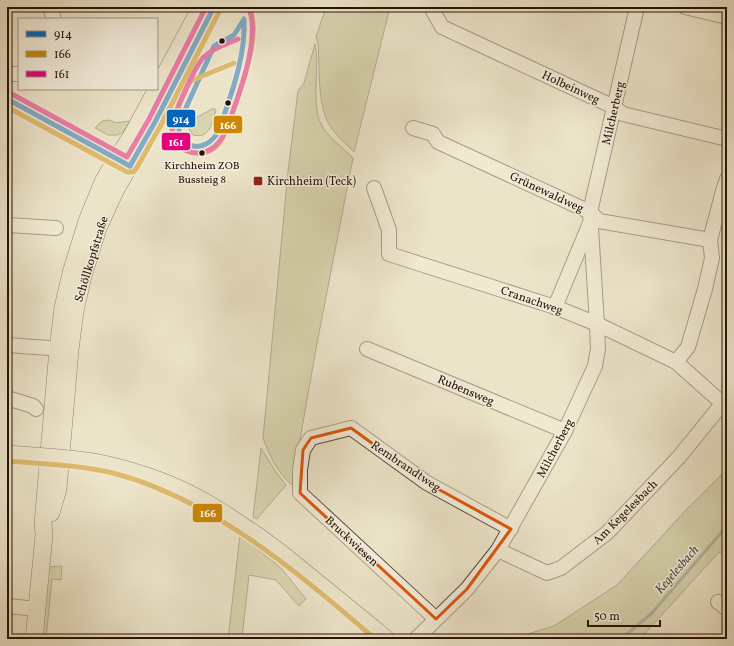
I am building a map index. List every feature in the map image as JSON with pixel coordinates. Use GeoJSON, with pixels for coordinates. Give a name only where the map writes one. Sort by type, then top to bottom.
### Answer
{"type":"FeatureCollection","features":[{"type":"Feature","properties":{"kind":"main road","name":"Schöllkopfstraße"},"geometry":{"type":"LineString","coordinates":[[158,87],[201,7]]}},
{"type":"Feature","properties":{"kind":"main road","name":"Schöllkopfstraße"},"geometry":{"type":"LineString","coordinates":[[123,163],[155,122],[214,7]]}},
{"type":"Feature","properties":{"kind":"main road","name":"Schöllkopfstraße"},"geometry":{"type":"LineString","coordinates":[[34,639],[44,535],[53,510],[58,489],[70,350],[75,312],[83,276],[98,228],[116,189],[132,137],[156,90]]}},
{"type":"Feature","properties":{"kind":"main road"},"geometry":{"type":"LineString","coordinates":[[7,454],[93,462],[115,466],[167,484],[194,496],[219,510],[281,553],[386,639]]}},
{"type":"Feature","properties":{"kind":"street"},"geometry":{"type":"LineString","coordinates":[[50,7],[54,18]]}},
{"type":"Feature","properties":{"kind":"street","name":"Holbeinweg"},"geometry":{"type":"LineString","coordinates":[[432,7],[442,27],[614,107],[623,114],[727,139]]}},
{"type":"Feature","properties":{"kind":"street","name":"Milcherberg"},"geometry":{"type":"LineString","coordinates":[[555,307],[591,216],[637,7]]}},
{"type":"Feature","properties":{"kind":"street"},"geometry":{"type":"LineString","coordinates":[[685,7],[727,17]]}},
{"type":"Feature","properties":{"kind":"street"},"geometry":{"type":"LineString","coordinates":[[7,99],[123,163]]}},
{"type":"Feature","properties":{"kind":"street","name":"Grünewaldweg"},"geometry":{"type":"LineString","coordinates":[[414,128],[433,134],[438,142],[591,216],[598,221],[710,240]]}},
{"type":"Feature","properties":{"kind":"street"},"geometry":{"type":"LineString","coordinates":[[676,362],[688,347],[705,289],[712,258],[710,240],[722,191],[727,179]]}},
{"type":"Feature","properties":{"kind":"street","name":"Cranachweg"},"geometry":{"type":"LineString","coordinates":[[374,188],[389,230],[389,254],[555,307],[597,324],[676,362],[724,400]]}},
{"type":"Feature","properties":{"kind":"street","name":"Milcherberg"},"geometry":{"type":"LineString","coordinates":[[416,639],[467,589],[498,550],[565,432],[595,366],[598,349],[591,216]]}},
{"type":"Feature","properties":{"kind":"street"},"geometry":{"type":"LineString","coordinates":[[7,225],[56,228]]}},
{"type":"Feature","properties":{"kind":"street"},"geometry":{"type":"LineString","coordinates":[[7,345],[48,348]]}},
{"type":"Feature","properties":{"kind":"street","name":"Rubensweg"},"geometry":{"type":"LineString","coordinates":[[367,348],[565,432]]}},
{"type":"Feature","properties":{"kind":"street"},"geometry":{"type":"LineString","coordinates":[[7,398],[33,406],[36,409]]}},
{"type":"Feature","properties":{"kind":"street","name":"Am Kegelesbach"},"geometry":{"type":"LineString","coordinates":[[498,550],[547,573],[561,568],[607,533],[679,457],[724,400]]}},
{"type":"Feature","properties":{"kind":"street","name":"Rembrandtweg"},"geometry":{"type":"LineString","coordinates":[[303,450],[311,438],[350,428],[427,483],[511,529]]}},
{"type":"Feature","properties":{"kind":"street","name":"Bruckwiesen"},"geometry":{"type":"LineString","coordinates":[[303,450],[300,470],[300,493],[436,619]]}},
{"type":"Feature","properties":{"kind":"street"},"geometry":{"type":"LineString","coordinates":[[7,606],[37,609]]}},
{"type":"Feature","properties":{"kind":"highlighted area"},"geometry":{"type":"Polygon","coordinates":[[[351,428],[427,483],[511,529],[467,589],[436,619],[300,493],[303,450],[311,438],[351,428]]]}},
{"type":"Feature","properties":{"kind":"green space"},"geometry":{"type":"Polygon","coordinates":[[[326,7],[390,7],[354,152],[331,128],[322,106],[318,44],[316,37],[326,7]]]}},
{"type":"Feature","properties":{"kind":"green space"},"geometry":{"type":"Polygon","coordinates":[[[315,44],[317,63],[316,96],[318,115],[321,124],[327,133],[353,158],[317,343],[292,485],[282,475],[274,463],[263,438],[288,172],[298,91],[304,83],[315,44]]]}},
{"type":"Feature","properties":{"kind":"green space"},"geometry":{"type":"Polygon","coordinates":[[[212,109],[215,109],[216,111],[209,129],[203,135],[193,135],[187,126],[192,120],[212,109]]]}},
{"type":"Feature","properties":{"kind":"green space"},"geometry":{"type":"Polygon","coordinates":[[[110,120],[115,123],[130,121],[123,132],[118,135],[108,135],[95,128],[102,121],[110,120]]]}},
{"type":"Feature","properties":{"kind":"green space"},"geometry":{"type":"Polygon","coordinates":[[[261,448],[286,485],[257,519],[253,517],[261,448]]]}},
{"type":"Feature","properties":{"kind":"green space"},"geometry":{"type":"Polygon","coordinates":[[[727,469],[727,558],[719,552],[640,639],[511,639],[554,626],[617,585],[686,510],[727,469]]]}},
{"type":"Feature","properties":{"kind":"green space"},"geometry":{"type":"Polygon","coordinates":[[[240,535],[281,568],[306,599],[299,606],[276,580],[249,575],[242,638],[228,639],[240,535]]]}},
{"type":"Feature","properties":{"kind":"green space"},"geometry":{"type":"Polygon","coordinates":[[[62,566],[61,580],[52,579],[46,639],[41,639],[48,567],[62,566]]]}},
{"type":"Feature","properties":{"kind":"waterway","name":"Kegelesbach"},"geometry":{"type":"LineString","coordinates":[[621,639],[651,614],[727,526]]}},
{"type":"Feature","properties":{"kind":"transit line","name":"161"},"geometry":{"type":"LineString","coordinates":[[10,93],[127,157],[149,119],[206,7]]}},
{"type":"Feature","properties":{"kind":"transit line","name":"914"},"geometry":{"type":"LineString","coordinates":[[130,166],[155,122],[214,7]]}},
{"type":"Feature","properties":{"kind":"transit line","name":"161"},"geometry":{"type":"LineString","coordinates":[[238,39],[216,48],[205,56],[196,69],[185,92],[175,115],[172,131],[178,144],[188,151],[194,153],[208,151],[222,139],[225,133],[241,88],[250,52],[252,20],[248,7]]}},
{"type":"Feature","properties":{"kind":"transit line","name":"166"},"geometry":{"type":"LineString","coordinates":[[234,63],[190,82],[173,122],[174,136],[182,148],[195,153],[203,153],[210,151],[217,146],[222,139],[241,87],[249,59],[253,30],[249,7]]}},
{"type":"Feature","properties":{"kind":"transit line","name":"166"},"geometry":{"type":"LineString","coordinates":[[7,107],[127,172],[133,172],[161,125],[220,10]]}},
{"type":"Feature","properties":{"kind":"transit line","name":"914"},"geometry":{"type":"LineString","coordinates":[[244,19],[243,47],[237,75],[219,130],[214,138],[206,144],[202,146],[189,145],[180,136],[180,121],[214,46],[234,35],[244,19]]}},
{"type":"Feature","properties":{"kind":"transit line","name":"914"},"geometry":{"type":"LineString","coordinates":[[7,99],[130,166]]}},
{"type":"Feature","properties":{"kind":"transit line","name":"166"},"geometry":{"type":"LineString","coordinates":[[7,461],[73,466],[100,470],[149,485],[184,500],[219,519],[253,541],[316,589],[375,639]]}},
{"type":"Feature","properties":{"kind":"place","name":"Kirchheim ZOB Bussteig 8"},"geometry":{"type":"Point","coordinates":[202,153]}},
{"type":"Feature","properties":{"kind":"place","name":"Kirchheim (Teck)"},"geometry":{"type":"Point","coordinates":[258,181]}}]}
